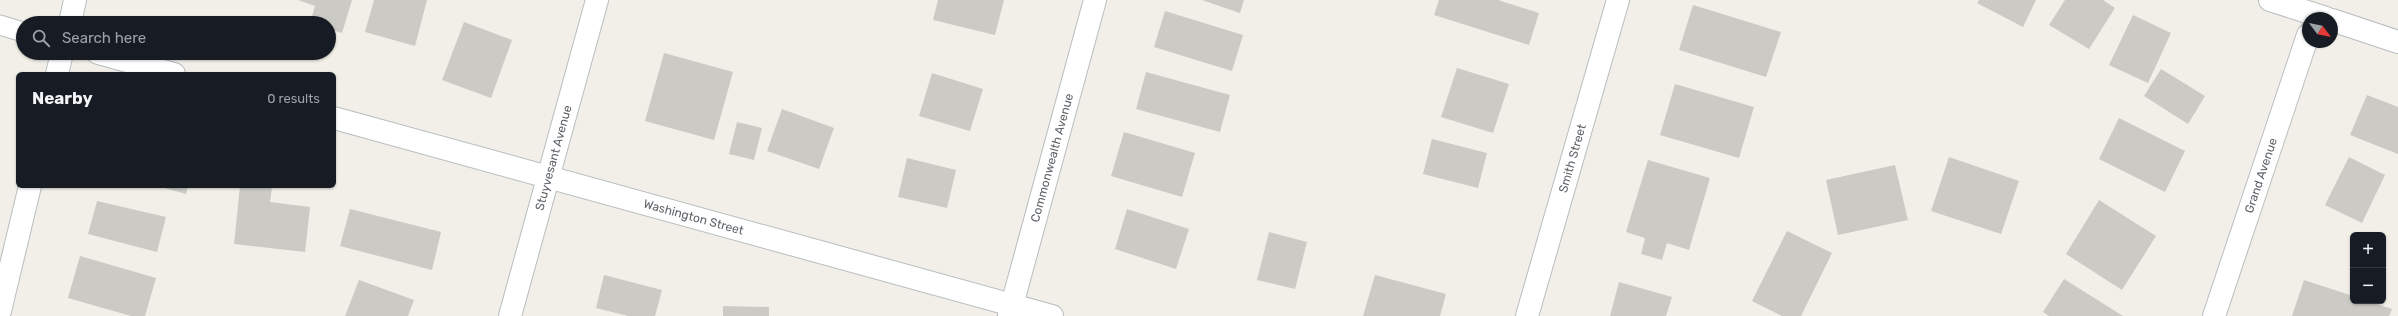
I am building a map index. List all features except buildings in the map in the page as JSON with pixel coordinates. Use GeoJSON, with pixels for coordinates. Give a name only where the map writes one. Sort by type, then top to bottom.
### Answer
{"type":"FeatureCollection","features":[{"type":"Feature","properties":{"kind":"street"},"geometry":{"type":"LineString","coordinates":[[72,16],[75,0]]}},
{"type":"Feature","properties":{"kind":"street","name":"Stuyvesant Avenue"},"geometry":{"type":"LineString","coordinates":[[510,316],[597,0]]}},
{"type":"Feature","properties":{"kind":"street","name":"Commonwealth Avenue"},"geometry":{"type":"LineString","coordinates":[[1010,311],[1095,0]]}},
{"type":"Feature","properties":{"kind":"street","name":"Smith Street"},"geometry":{"type":"LineString","coordinates":[[1527,316],[1618,0]]}},
{"type":"Feature","properties":{"kind":"street"},"geometry":{"type":"LineString","coordinates":[[2270,0],[2314,12]]}},
{"type":"Feature","properties":{"kind":"street"},"geometry":{"type":"LineString","coordinates":[[2338,20],[2398,42]]}},
{"type":"Feature","properties":{"kind":"street","name":"Grand Avenue"},"geometry":{"type":"LineString","coordinates":[[2214,316],[2304,48]]}},
{"type":"Feature","properties":{"kind":"street"},"geometry":{"type":"LineString","coordinates":[[57,72],[60,60]]}},
{"type":"Feature","properties":{"kind":"street"},"geometry":{"type":"LineString","coordinates":[[123,60],[167,72]]}},
{"type":"Feature","properties":{"kind":"street","name":"Washington Street"},"geometry":{"type":"LineString","coordinates":[[336,119],[548,177],[1010,311],[1052,316]]}},
{"type":"Feature","properties":{"kind":"street"},"geometry":{"type":"LineString","coordinates":[[0,311],[30,188]]}},
{"type":"Feature","properties":{"kind":"lane"},"geometry":{"type":"LineString","coordinates":[[0,25],[16,30]]}}]}
